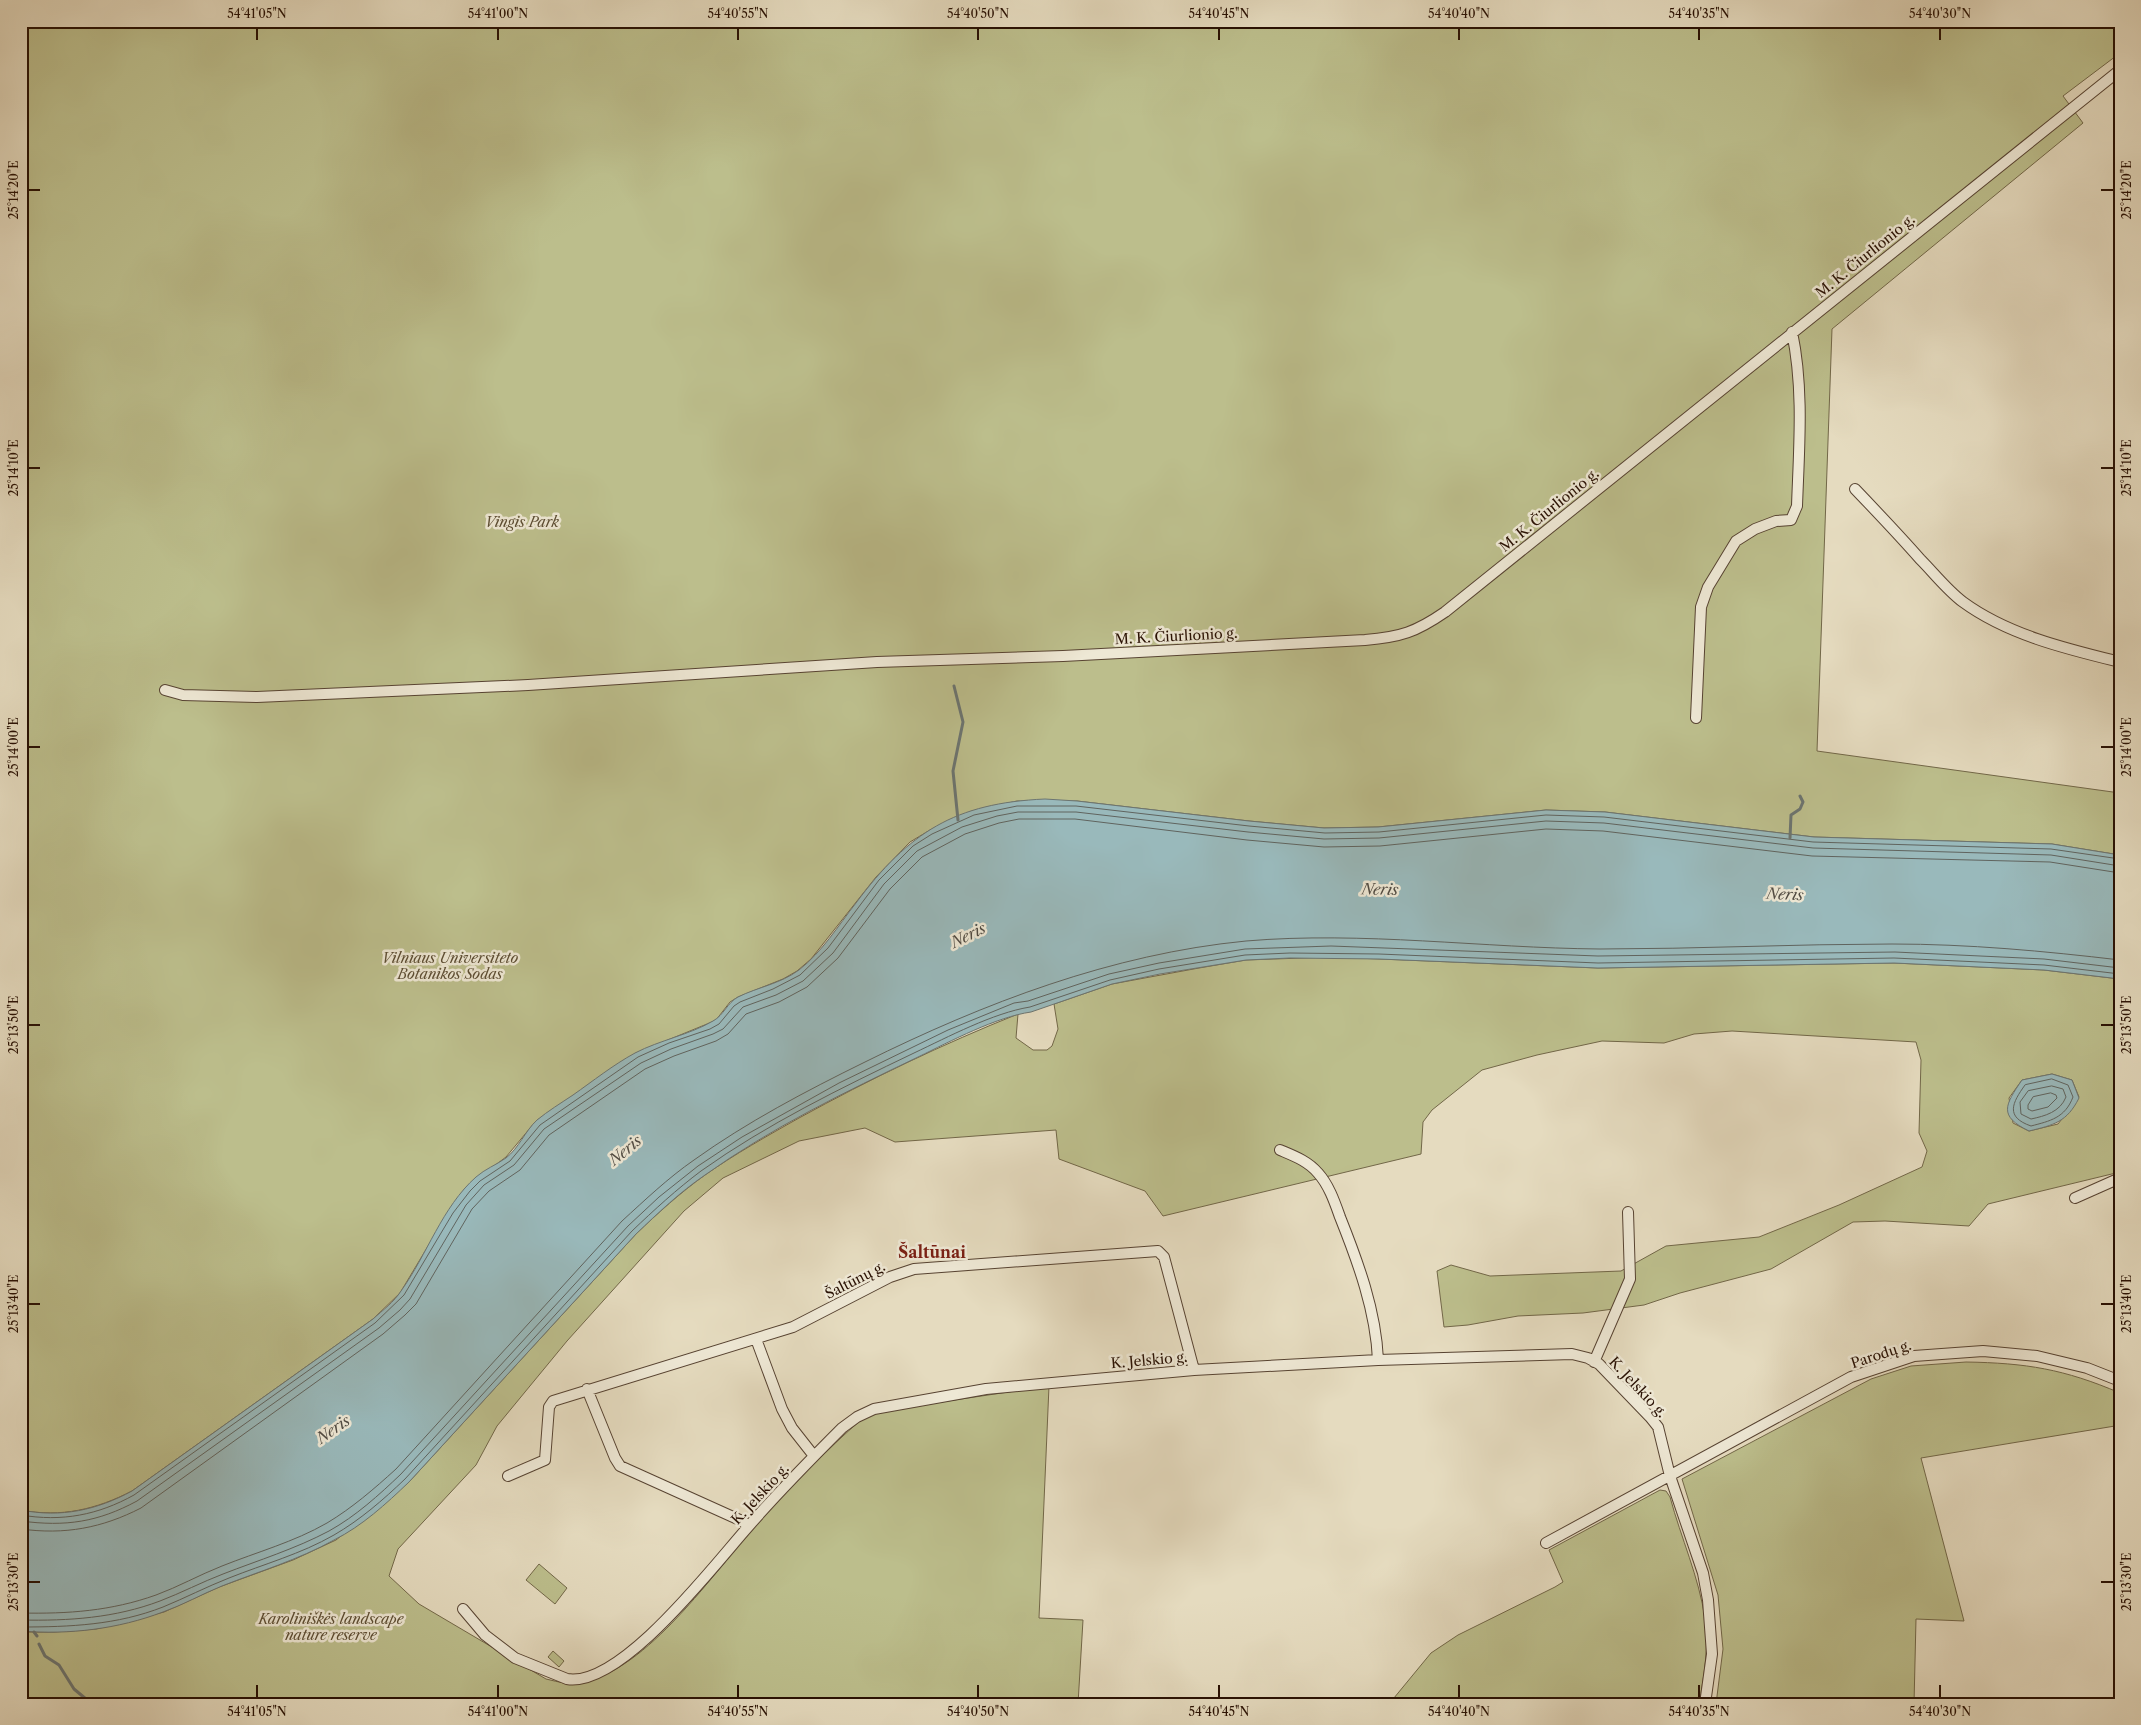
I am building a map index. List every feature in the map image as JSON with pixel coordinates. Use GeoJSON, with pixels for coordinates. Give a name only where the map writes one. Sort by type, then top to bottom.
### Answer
{"type":"FeatureCollection","features":[{"type":"Feature","properties":{"kind":"street","name":"M. K. Čiurlionio g."},"geometry":{"type":"LineString","coordinates":[[165,690],[183,695],[257,697],[528,685],[877,662],[1064,656],[1326,642],[1384,638],[1405,634],[1421,628],[1445,612],[2120,70]]}},
{"type":"Feature","properties":{"kind":"street"},"geometry":{"type":"LineString","coordinates":[[1696,718],[1702,607],[1708,587],[1736,541],[1756,529],[1776,521],[1791,520],[1797,506],[1800,406],[1798,359],[1792,332]]}},
{"type":"Feature","properties":{"kind":"street"},"geometry":{"type":"LineString","coordinates":[[1855,488],[1963,602],[1988,618],[2012,629],[2065,647],[2120,662]]}},
{"type":"Feature","properties":{"kind":"street"},"geometry":{"type":"LineString","coordinates":[[1280,1150],[1308,1163],[1319,1174],[1333,1199],[1350,1241],[1368,1301],[1377,1338],[1378,1360]]}},
{"type":"Feature","properties":{"kind":"street"},"geometry":{"type":"LineString","coordinates":[[2074,1198],[2120,1178]]}},
{"type":"Feature","properties":{"kind":"street"},"geometry":{"type":"LineString","coordinates":[[1594,1362],[1630,1279],[1628,1212]]}},
{"type":"Feature","properties":{"kind":"street","name":"Šaltūnų g."},"geometry":{"type":"LineString","coordinates":[[508,1476],[545,1460],[550,1403],[587,1389],[756,1340],[793,1327],[890,1277],[914,1269],[1158,1251],[1164,1256],[1194,1370]]}},
{"type":"Feature","properties":{"kind":"street"},"geometry":{"type":"LineString","coordinates":[[756,1340],[782,1409],[792,1428],[814,1456]]}},
{"type":"Feature","properties":{"kind":"street","name":"Parodų g."},"geometry":{"type":"LineString","coordinates":[[1546,1543],[1851,1377],[1914,1356],[1983,1351],[2037,1356],[2087,1368],[2120,1381]]}},
{"type":"Feature","properties":{"kind":"street","name":"K. Jelskio g."},"geometry":{"type":"LineString","coordinates":[[463,1609],[485,1635],[516,1658],[567,1679],[574,1680],[590,1677],[614,1664],[638,1646],[710,1572],[748,1526],[842,1428],[857,1417],[874,1410],[986,1389],[1194,1370],[1378,1360],[1572,1354],[1588,1358],[1594,1362],[1658,1427],[1670,1476],[1702,1573],[1708,1600],[1712,1654],[1705,1704]]}},
{"type":"Feature","properties":{"kind":"street"},"geometry":{"type":"LineString","coordinates":[[587,1389],[620,1466],[748,1526]]}},
{"type":"Feature","properties":{"kind":"green space","name":"Vingis Park"},"geometry":{"type":"Polygon","coordinates":[[[21,21],[2120,21],[2120,53],[2063,96],[2083,123],[1832,329],[1817,751],[2120,793],[2120,855],[2052,844],[1814,837],[1605,812],[1546,810],[1378,827],[1324,828],[1077,801],[1017,801],[972,811],[930,830],[910,842],[876,877],[811,959],[797,971],[783,979],[738,997],[730,1002],[716,1020],[636,1053],[536,1121],[506,1157],[466,1187],[449,1211],[400,1293],[373,1319],[132,1491],[106,1503],[78,1510],[50,1513],[21,1510],[21,21]]]}},
{"type":"Feature","properties":{"kind":"green space","name":"Karoliniškės landscape nature reserve"},"geometry":{"type":"Polygon","coordinates":[[[1331,957],[1598,968],[1894,963],[2044,970],[2120,979],[2120,1172],[1988,1204],[1969,1226],[1885,1221],[1853,1222],[1771,1269],[1680,1293],[1644,1305],[1583,1313],[1518,1316],[1468,1325],[1444,1327],[1437,1271],[1451,1265],[1490,1276],[1621,1271],[1666,1246],[1759,1237],[1839,1205],[1922,1167],[1927,1151],[1919,1133],[1921,1060],[1916,1042],[1732,1031],[1694,1034],[1664,1043],[1602,1041],[1537,1055],[1482,1070],[1432,1110],[1423,1122],[1421,1154],[1163,1216],[1145,1191],[1059,1159],[1056,1130],[895,1142],[865,1128],[799,1141],[723,1178],[684,1211],[567,1341],[497,1426],[476,1465],[398,1549],[389,1576],[419,1604],[546,1679],[571,1684],[586,1682],[612,1672],[660,1635],[705,1586],[764,1516],[824,1454],[861,1420],[880,1411],[1049,1386],[1039,1618],[1083,1620],[1078,1704],[21,1704],[21,1632],[96,1629],[164,1612],[219,1587],[293,1560],[336,1540],[409,1482],[636,1234],[687,1189],[739,1152],[880,1076],[962,1037],[1018,1014],[1016,1038],[1033,1050],[1047,1050],[1052,1046],[1058,1029],[1054,1004],[1112,984],[1246,960],[1331,957]],[[2052,1074],[2022,1080],[2009,1098],[2013,1123],[2029,1131],[2058,1124],[2079,1097],[2072,1080],[2052,1074]]]}},
{"type":"Feature","properties":{"kind":"green space"},"geometry":{"type":"Polygon","coordinates":[[[1966,1362],[2026,1366],[2081,1378],[2120,1393],[2120,1416],[2115,1426],[1921,1458],[1964,1621],[1916,1619],[1914,1704],[1716,1704],[1723,1649],[1718,1595],[1682,1479],[1871,1379],[1911,1366],[1966,1362]]]}},
{"type":"Feature","properties":{"kind":"green space"},"geometry":{"type":"Polygon","coordinates":[[[1660,1490],[1666,1491],[1670,1497],[1694,1573],[1705,1619],[1706,1651],[1699,1704],[1389,1704],[1431,1653],[1458,1635],[1563,1582],[1549,1550],[1660,1490]]]}},
{"type":"Feature","properties":{"kind":"green space"},"geometry":{"type":"Polygon","coordinates":[[[539,1564],[567,1588],[555,1604],[526,1580],[539,1564]]]}},
{"type":"Feature","properties":{"kind":"green space"},"geometry":{"type":"Polygon","coordinates":[[[553,1651],[564,1661],[559,1667],[548,1657],[553,1651]]]}},
{"type":"Feature","properties":{"kind":"water","name":"Neris"},"geometry":{"type":"Polygon","coordinates":[[[1045,799],[1324,828],[1378,827],[1546,810],[1605,812],[1814,837],[2052,844],[2120,855],[2120,979],[2044,970],[1894,963],[1598,968],[1379,959],[1290,958],[1246,960],[1112,984],[1031,1012],[1003,1019],[959,1037],[782,1126],[730,1158],[696,1182],[669,1203],[636,1234],[409,1482],[373,1514],[344,1534],[293,1559],[146,1618],[111,1627],[75,1631],[21,1631],[21,1510],[50,1513],[78,1511],[106,1503],[132,1491],[373,1319],[388,1306],[410,1277],[444,1217],[464,1189],[479,1174],[511,1154],[537,1120],[635,1053],[704,1026],[717,1018],[738,997],[784,979],[799,970],[822,947],[876,878],[895,857],[915,840],[937,826],[960,815],[985,807],[1045,799]]]}},
{"type":"Feature","properties":{"kind":"water"},"geometry":{"type":"Polygon","coordinates":[[[2052,1074],[2072,1080],[2079,1098],[2074,1106],[2059,1121],[2046,1127],[2029,1131],[2019,1126],[2012,1120],[2008,1109],[2012,1096],[2022,1080],[2052,1074]]]}},
{"type":"Feature","properties":{"kind":"waterway"},"geometry":{"type":"LineString","coordinates":[[954,686],[963,722],[953,771],[958,820]]}},
{"type":"Feature","properties":{"kind":"waterway"},"geometry":{"type":"LineString","coordinates":[[1790,838],[1791,815],[1800,809],[1803,802],[1800,796]]}},
{"type":"Feature","properties":{"kind":"waterway"},"geometry":{"type":"LineString","coordinates":[[34,1632],[37,1636]]}},
{"type":"Feature","properties":{"kind":"waterway"},"geometry":{"type":"LineString","coordinates":[[39,1644],[45,1656],[59,1665],[74,1689],[92,1704]]}},
{"type":"Feature","properties":{"kind":"district","name":"Šaltūnai"},"geometry":{"type":"Point","coordinates":[932,1252]}},
{"type":"Feature","properties":{"kind":"park label","name":"Vilniaus Universiteto Botanikos Sodas"},"geometry":{"type":"Point","coordinates":[450,966]}}]}
